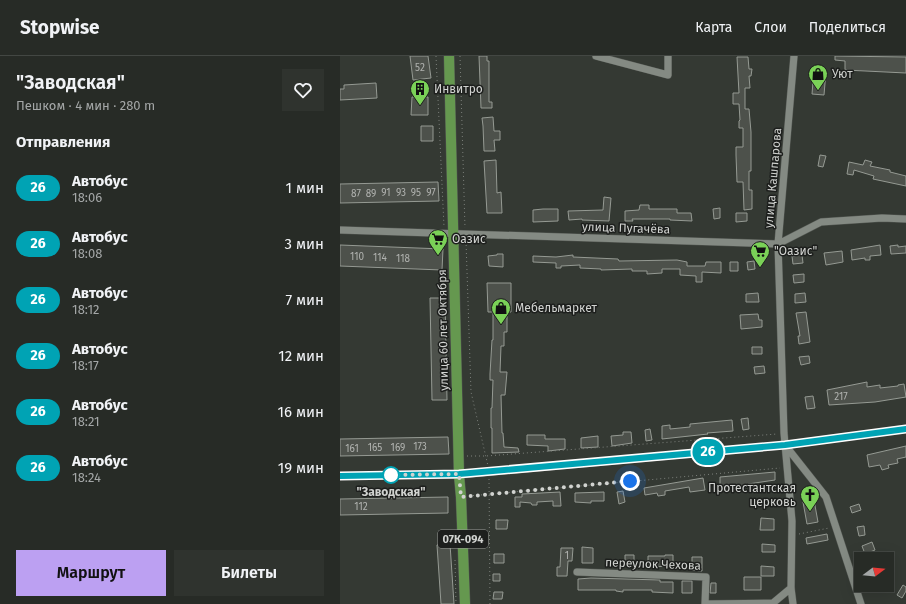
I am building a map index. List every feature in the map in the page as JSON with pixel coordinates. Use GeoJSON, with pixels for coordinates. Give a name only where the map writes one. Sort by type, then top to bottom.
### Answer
{"type":"FeatureCollection","features":[{"type":"Feature","properties":{"kind":"main road","name":"улица 60 лет Октября"},"geometry":{"type":"LineString","coordinates":[[449,56],[459,474],[465,604]]}},
{"type":"Feature","properties":{"kind":"street"},"geometry":{"type":"LineString","coordinates":[[596,56],[668,74],[668,56]]}},
{"type":"Feature","properties":{"kind":"street","name":"улица Кашпарова"},"geometry":{"type":"LineString","coordinates":[[793,604],[792,521],[784,433],[778,244],[794,56]]}},
{"type":"Feature","properties":{"kind":"street","name":"улица Пугачёва"},"geometry":{"type":"LineString","coordinates":[[340,230],[778,244],[821,222],[882,218],[906,219]]}},
{"type":"Feature","properties":{"kind":"street"},"geometry":{"type":"LineString","coordinates":[[340,476],[489,472],[785,445],[906,429]]}},
{"type":"Feature","properties":{"kind":"street"},"geometry":{"type":"LineString","coordinates":[[785,445],[826,497],[861,604]]}},
{"type":"Feature","properties":{"kind":"street","name":"переулок Чехова"},"geometry":{"type":"LineString","coordinates":[[577,572],[706,577],[705,604],[773,603],[792,588]]}},
{"type":"Feature","properties":{"kind":"path"},"geometry":{"type":"LineString","coordinates":[[460,56],[471,392],[489,472],[490,604]]}},
{"type":"Feature","properties":{"kind":"path"},"geometry":{"type":"LineString","coordinates":[[459,456],[486,456],[784,433]]}},
{"type":"Feature","properties":{"kind":"path"},"geometry":{"type":"LineString","coordinates":[[461,497],[787,467]]}},
{"type":"Feature","properties":{"kind":"path"},"geometry":{"type":"LineString","coordinates":[[799,534],[829,528]]}},
{"type":"Feature","properties":{"kind":"building"},"geometry":{"type":"Polygon","coordinates":[[[410,56],[428,56],[431,78],[413,80],[410,56]]]}},
{"type":"Feature","properties":{"kind":"building"},"geometry":{"type":"Polygon","coordinates":[[[479,56],[487,56],[487,61],[489,61],[489,102],[492,102],[492,108],[481,108],[479,56]]]}},
{"type":"Feature","properties":{"kind":"building"},"geometry":{"type":"Polygon","coordinates":[[[835,56],[906,57],[906,73],[845,70],[845,61],[835,60],[835,56]]]}},
{"type":"Feature","properties":{"kind":"building"},"geometry":{"type":"Polygon","coordinates":[[[737,57],[748,57],[749,69],[752,69],[751,76],[749,76],[750,88],[745,88],[745,109],[749,109],[751,132],[751,171],[749,171],[749,190],[752,190],[752,209],[744,210],[743,182],[737,182],[736,155],[736,147],[743,147],[743,128],[739,128],[739,104],[733,104],[733,93],[739,93],[737,57]]]}},
{"type":"Feature","properties":{"kind":"building"},"geometry":{"type":"Polygon","coordinates":[[[814,70],[826,71],[824,95],[812,94],[814,70]]]}},
{"type":"Feature","properties":{"kind":"building"},"geometry":{"type":"Polygon","coordinates":[[[376,83],[377,98],[340,100],[340,89],[344,89],[344,85],[376,83]]]}},
{"type":"Feature","properties":{"kind":"building","name":"Инвитро"},"geometry":{"type":"Polygon","coordinates":[[[412,97],[428,97],[428,115],[411,115],[412,97]]]}},
{"type":"Feature","properties":{"kind":"building"},"geometry":{"type":"Polygon","coordinates":[[[493,117],[494,131],[500,131],[500,140],[494,140],[495,151],[484,151],[482,118],[493,117]]]}},
{"type":"Feature","properties":{"kind":"building"},"geometry":{"type":"Polygon","coordinates":[[[421,126],[433,126],[433,141],[421,141],[421,126]]]}},
{"type":"Feature","properties":{"kind":"building"},"geometry":{"type":"Polygon","coordinates":[[[820,155],[826,156],[823,167],[818,166],[820,155]]]}},
{"type":"Feature","properties":{"kind":"building"},"geometry":{"type":"Polygon","coordinates":[[[496,160],[497,193],[501,192],[502,213],[487,213],[484,161],[496,160]]]}},
{"type":"Feature","properties":{"kind":"building"},"geometry":{"type":"Polygon","coordinates":[[[865,160],[872,162],[870,166],[890,170],[890,172],[906,176],[906,186],[873,179],[874,176],[854,170],[853,175],[847,174],[849,162],[863,165],[865,160]]]}},
{"type":"Feature","properties":{"kind":"building"},"geometry":{"type":"Polygon","coordinates":[[[438,182],[439,201],[340,203],[340,184],[438,182]]]}},
{"type":"Feature","properties":{"kind":"building"},"geometry":{"type":"Polygon","coordinates":[[[604,197],[611,198],[609,221],[582,219],[569,220],[568,211],[603,210],[604,197]]]}},
{"type":"Feature","properties":{"kind":"building"},"geometry":{"type":"Polygon","coordinates":[[[640,205],[649,205],[649,209],[677,209],[677,213],[691,213],[692,221],[670,219],[632,219],[633,221],[625,221],[625,211],[639,210],[640,205]]]}},
{"type":"Feature","properties":{"kind":"building"},"geometry":{"type":"Polygon","coordinates":[[[720,208],[720,218],[714,219],[713,209],[720,208]]]}},
{"type":"Feature","properties":{"kind":"building"},"geometry":{"type":"Polygon","coordinates":[[[558,209],[558,221],[533,222],[533,210],[558,209]]]}},
{"type":"Feature","properties":{"kind":"building"},"geometry":{"type":"Polygon","coordinates":[[[736,213],[747,213],[747,221],[736,222],[736,213]]]}},
{"type":"Feature","properties":{"kind":"building"},"geometry":{"type":"Polygon","coordinates":[[[340,245],[443,249],[442,270],[340,266],[340,245]]]}},
{"type":"Feature","properties":{"kind":"building"},"geometry":{"type":"Polygon","coordinates":[[[880,245],[881,255],[870,256],[870,260],[865,260],[865,258],[852,260],[851,250],[880,245]]]}},
{"type":"Feature","properties":{"kind":"building"},"geometry":{"type":"Polygon","coordinates":[[[898,245],[898,247],[906,246],[906,253],[891,254],[890,246],[898,245]]]}},
{"type":"Feature","properties":{"kind":"building"},"geometry":{"type":"Polygon","coordinates":[[[842,251],[843,262],[826,265],[824,253],[842,251]]]}},
{"type":"Feature","properties":{"kind":"building"},"geometry":{"type":"Polygon","coordinates":[[[503,254],[503,267],[489,266],[488,256],[503,254]]]}},
{"type":"Feature","properties":{"kind":"building"},"geometry":{"type":"Polygon","coordinates":[[[573,255],[573,257],[618,259],[619,261],[677,260],[687,262],[687,266],[705,266],[706,262],[721,262],[721,273],[702,272],[702,282],[696,282],[696,276],[680,275],[680,269],[662,269],[662,273],[647,274],[647,271],[632,271],[632,269],[601,270],[580,268],[580,265],[561,266],[561,268],[556,268],[556,263],[533,262],[533,256],[556,257],[573,255]]]}},
{"type":"Feature","properties":{"kind":"building"},"geometry":{"type":"Polygon","coordinates":[[[802,255],[803,263],[793,264],[792,256],[802,255]]]}},
{"type":"Feature","properties":{"kind":"building"},"geometry":{"type":"Polygon","coordinates":[[[754,261],[755,269],[748,270],[747,262],[754,261]]]}},
{"type":"Feature","properties":{"kind":"building"},"geometry":{"type":"Polygon","coordinates":[[[730,262],[738,262],[738,271],[730,271],[730,262]]]}},
{"type":"Feature","properties":{"kind":"building"},"geometry":{"type":"Polygon","coordinates":[[[804,274],[804,282],[794,283],[793,275],[804,274]]]}},
{"type":"Feature","properties":{"kind":"building"},"geometry":{"type":"Polygon","coordinates":[[[487,283],[511,283],[511,312],[507,312],[507,332],[504,332],[504,346],[501,346],[500,372],[507,372],[505,395],[501,395],[502,433],[504,447],[518,448],[519,452],[492,453],[491,408],[493,380],[490,380],[490,374],[493,340],[493,312],[488,312],[487,283]]]}},
{"type":"Feature","properties":{"kind":"building"},"geometry":{"type":"Polygon","coordinates":[[[758,293],[759,302],[746,302],[746,294],[758,293]]]}},
{"type":"Feature","properties":{"kind":"building"},"geometry":{"type":"Polygon","coordinates":[[[805,293],[806,302],[795,303],[795,294],[805,293]]]}},
{"type":"Feature","properties":{"kind":"building"},"geometry":{"type":"Polygon","coordinates":[[[430,298],[445,298],[447,400],[432,400],[430,298]]]}},
{"type":"Feature","properties":{"kind":"building"},"geometry":{"type":"Polygon","coordinates":[[[806,312],[810,342],[799,344],[798,336],[800,336],[796,313],[806,312]]]}},
{"type":"Feature","properties":{"kind":"building"},"geometry":{"type":"Polygon","coordinates":[[[758,314],[759,320],[762,320],[762,327],[741,329],[740,315],[758,314]]]}},
{"type":"Feature","properties":{"kind":"building"},"geometry":{"type":"Polygon","coordinates":[[[752,347],[762,347],[762,354],[752,354],[752,347]]]}},
{"type":"Feature","properties":{"kind":"building"},"geometry":{"type":"Polygon","coordinates":[[[809,356],[810,363],[801,365],[799,357],[809,356]]]}},
{"type":"Feature","properties":{"kind":"building"},"geometry":{"type":"Polygon","coordinates":[[[764,366],[765,373],[755,374],[754,367],[764,366]]]}},
{"type":"Feature","properties":{"kind":"building"},"geometry":{"type":"Polygon","coordinates":[[[867,382],[867,387],[880,385],[880,388],[904,384],[906,397],[875,402],[829,405],[827,390],[867,382]]]}},
{"type":"Feature","properties":{"kind":"building"},"geometry":{"type":"Polygon","coordinates":[[[813,396],[815,408],[807,409],[805,397],[813,396]]]}},
{"type":"Feature","properties":{"kind":"building"},"geometry":{"type":"Polygon","coordinates":[[[748,418],[749,429],[743,430],[741,419],[748,418]]]}},
{"type":"Feature","properties":{"kind":"building"},"geometry":{"type":"Polygon","coordinates":[[[732,420],[733,431],[662,439],[662,426],[670,425],[670,429],[690,427],[690,424],[732,420]]]}},
{"type":"Feature","properties":{"kind":"building"},"geometry":{"type":"Polygon","coordinates":[[[650,429],[652,440],[646,441],[645,430],[650,429]]]}},
{"type":"Feature","properties":{"kind":"building"},"geometry":{"type":"Polygon","coordinates":[[[623,432],[631,432],[632,443],[612,446],[611,436],[623,435],[623,432]]]}},
{"type":"Feature","properties":{"kind":"building"},"geometry":{"type":"Polygon","coordinates":[[[527,435],[545,435],[545,439],[565,439],[565,449],[548,451],[548,446],[527,445],[527,435]]]}},
{"type":"Feature","properties":{"kind":"building"},"geometry":{"type":"Polygon","coordinates":[[[598,436],[598,447],[581,448],[581,438],[598,436]]]}},
{"type":"Feature","properties":{"kind":"building"},"geometry":{"type":"Polygon","coordinates":[[[448,437],[449,454],[340,456],[340,439],[448,437]]]}},
{"type":"Feature","properties":{"kind":"building"},"geometry":{"type":"Polygon","coordinates":[[[906,446],[906,457],[897,459],[898,463],[888,465],[889,468],[882,470],[880,465],[869,467],[867,455],[906,446]]]}},
{"type":"Feature","properties":{"kind":"building"},"geometry":{"type":"Polygon","coordinates":[[[775,472],[775,480],[748,484],[748,486],[739,486],[740,488],[734,489],[734,485],[720,486],[720,477],[775,472]]]}},
{"type":"Feature","properties":{"kind":"building"},"geometry":{"type":"Polygon","coordinates":[[[703,478],[705,490],[690,492],[689,487],[665,491],[665,495],[658,496],[657,493],[645,495],[644,488],[703,478]]]}},
{"type":"Feature","properties":{"kind":"building"},"geometry":{"type":"Polygon","coordinates":[[[623,491],[625,502],[619,504],[617,492],[623,491]]]}},
{"type":"Feature","properties":{"kind":"building"},"geometry":{"type":"Polygon","coordinates":[[[560,492],[561,506],[553,506],[553,501],[537,502],[537,505],[520,502],[520,507],[515,507],[515,497],[522,497],[522,494],[560,492]]]}},
{"type":"Feature","properties":{"kind":"building"},"geometry":{"type":"Polygon","coordinates":[[[604,492],[604,501],[591,501],[591,503],[575,502],[575,493],[604,492]]]}},
{"type":"Feature","properties":{"kind":"building"},"geometry":{"type":"Polygon","coordinates":[[[448,497],[448,513],[340,515],[340,499],[448,497]]]}},
{"type":"Feature","properties":{"kind":"building","name":"Протестантская церковь"},"geometry":{"type":"Polygon","coordinates":[[[814,500],[818,522],[807,524],[803,502],[814,500]]]}},
{"type":"Feature","properties":{"kind":"building"},"geometry":{"type":"Polygon","coordinates":[[[859,504],[861,510],[852,513],[850,507],[859,504]]]}},
{"type":"Feature","properties":{"kind":"building"},"geometry":{"type":"Polygon","coordinates":[[[761,518],[774,519],[774,530],[760,530],[761,518]]]}},
{"type":"Feature","properties":{"kind":"building"},"geometry":{"type":"Polygon","coordinates":[[[496,520],[508,520],[507,529],[496,529],[496,520]]]}},
{"type":"Feature","properties":{"kind":"building"},"geometry":{"type":"Polygon","coordinates":[[[864,526],[865,535],[859,536],[857,527],[864,526]]]}},
{"type":"Feature","properties":{"kind":"building"},"geometry":{"type":"Polygon","coordinates":[[[827,534],[828,540],[807,544],[806,538],[827,534]]]}},
{"type":"Feature","properties":{"kind":"building"},"geometry":{"type":"Polygon","coordinates":[[[872,542],[875,550],[864,552],[862,546],[872,542]]]}},
{"type":"Feature","properties":{"kind":"building"},"geometry":{"type":"Polygon","coordinates":[[[450,544],[454,604],[441,604],[437,545],[450,544]]]}},
{"type":"Feature","properties":{"kind":"building"},"geometry":{"type":"Polygon","coordinates":[[[762,544],[775,545],[775,552],[762,552],[762,544]]]}},
{"type":"Feature","properties":{"kind":"building"},"geometry":{"type":"Polygon","coordinates":[[[582,547],[593,548],[593,563],[582,563],[582,547]]]}},
{"type":"Feature","properties":{"kind":"building"},"geometry":{"type":"Polygon","coordinates":[[[561,548],[573,548],[572,561],[568,561],[567,576],[557,576],[557,567],[560,567],[561,548]]]}},
{"type":"Feature","properties":{"kind":"building"},"geometry":{"type":"Polygon","coordinates":[[[494,554],[504,554],[504,563],[494,563],[494,554]]]}},
{"type":"Feature","properties":{"kind":"building"},"geometry":{"type":"Polygon","coordinates":[[[625,555],[634,555],[634,565],[625,565],[625,555]]]}},
{"type":"Feature","properties":{"kind":"building"},"geometry":{"type":"Polygon","coordinates":[[[673,555],[673,566],[648,567],[648,556],[673,555]]]}},
{"type":"Feature","properties":{"kind":"building"},"geometry":{"type":"Polygon","coordinates":[[[692,557],[702,557],[702,571],[692,570],[692,557]]]}},
{"type":"Feature","properties":{"kind":"building"},"geometry":{"type":"Polygon","coordinates":[[[761,566],[774,567],[774,576],[761,576],[761,566]]]}},
{"type":"Feature","properties":{"kind":"building"},"geometry":{"type":"Polygon","coordinates":[[[493,574],[500,574],[500,581],[493,581],[493,574]]]}},
{"type":"Feature","properties":{"kind":"building"},"geometry":{"type":"Polygon","coordinates":[[[744,577],[761,577],[761,590],[744,590],[744,577]]]}},
{"type":"Feature","properties":{"kind":"building"},"geometry":{"type":"Polygon","coordinates":[[[578,579],[660,580],[660,582],[673,582],[673,593],[652,592],[652,590],[623,590],[623,592],[616,590],[578,590],[578,579]]]}},
{"type":"Feature","properties":{"kind":"building"},"geometry":{"type":"Polygon","coordinates":[[[682,581],[692,581],[692,593],[682,593],[682,581]]]}},
{"type":"Feature","properties":{"kind":"building"},"geometry":{"type":"Polygon","coordinates":[[[711,583],[716,583],[716,593],[710,593],[711,583]]]}},
{"type":"Feature","properties":{"kind":"building"},"geometry":{"type":"Polygon","coordinates":[[[903,585],[906,587],[906,591],[902,598],[897,595],[903,585]]]}},
{"type":"Feature","properties":{"kind":"building"},"geometry":{"type":"Polygon","coordinates":[[[494,592],[503,592],[502,599],[493,599],[494,592]]]}},
{"type":"Feature","properties":{"kind":"bus line","name":"26"},"geometry":{"type":"LineString","coordinates":[[340,476],[459,474],[785,445],[906,429]]}},
{"type":"Feature","properties":{"kind":"place","name":"Уют"},"geometry":{"type":"Point","coordinates":[818,91]}},
{"type":"Feature","properties":{"kind":"place","name":"Инвитро"},"geometry":{"type":"Point","coordinates":[420,106]}},
{"type":"Feature","properties":{"kind":"place","name":"Оазис"},"geometry":{"type":"Point","coordinates":[438,256]}},
{"type":"Feature","properties":{"kind":"place","name":"\"Оазис\""},"geometry":{"type":"Point","coordinates":[760,268]}},
{"type":"Feature","properties":{"kind":"place","name":"Мебельмаркет"},"geometry":{"type":"Point","coordinates":[501,325]}},
{"type":"Feature","properties":{"kind":"place","name":"\"Заводская\""},"geometry":{"type":"Point","coordinates":[391,475]}},
{"type":"Feature","properties":{"kind":"place","name":"Протестантская церковь"},"geometry":{"type":"Point","coordinates":[810,512]}},
{"type":"Feature","properties":{"kind":"route"},"geometry":{"type":"LineString","coordinates":[[391,475],[459,474],[461,497],[630,481]]}}]}
